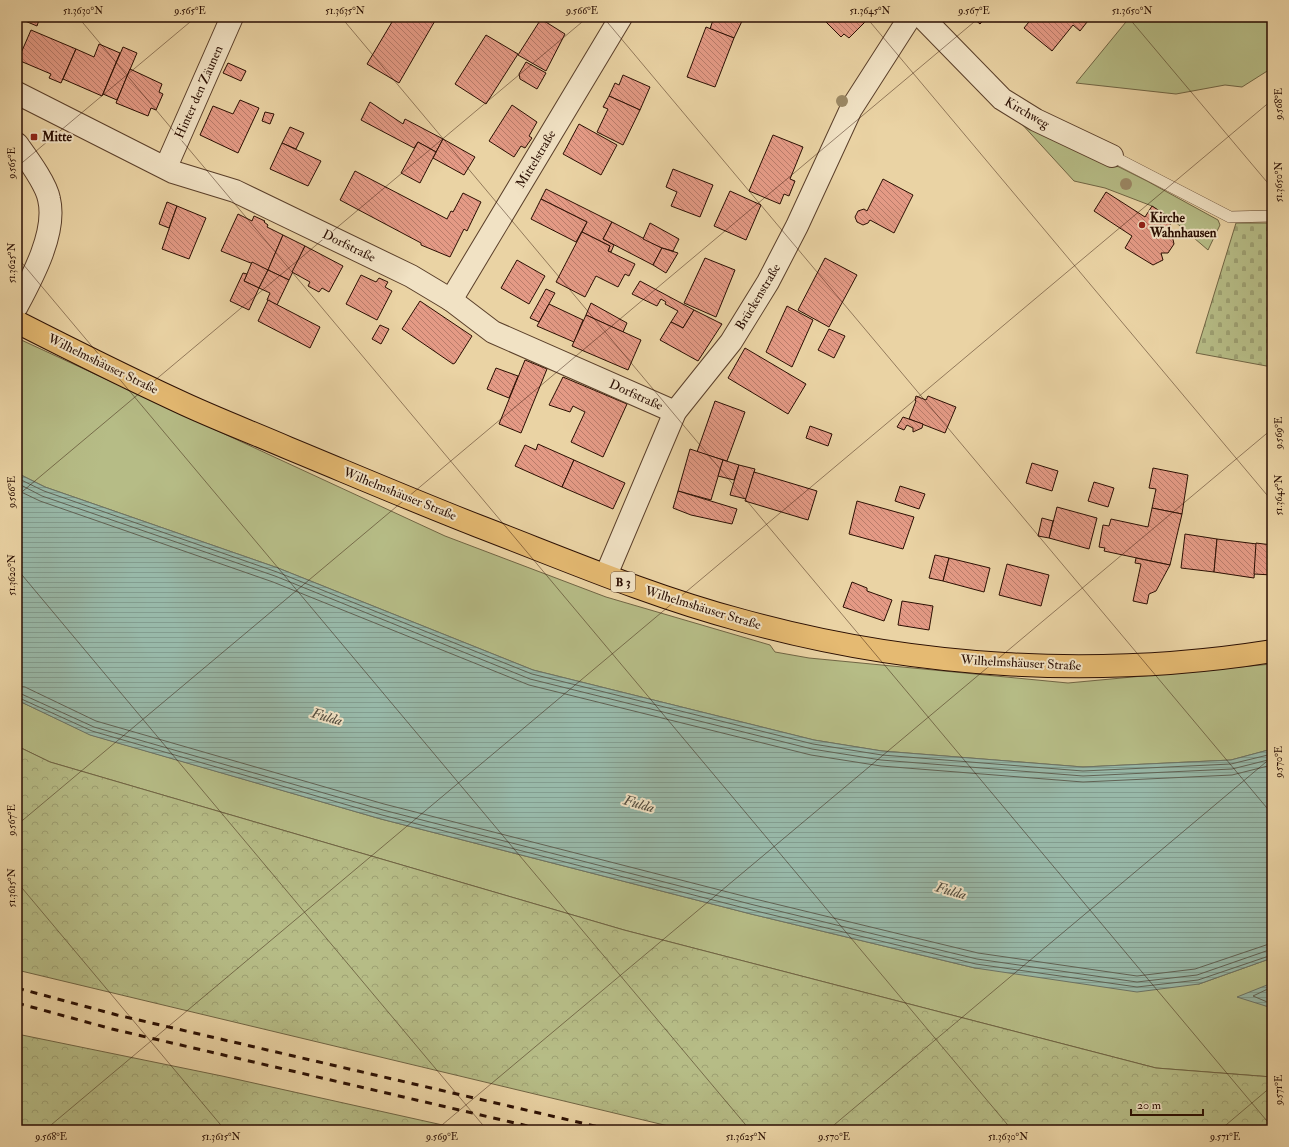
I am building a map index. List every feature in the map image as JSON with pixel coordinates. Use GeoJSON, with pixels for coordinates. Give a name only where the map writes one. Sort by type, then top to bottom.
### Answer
{"type":"FeatureCollection","features":[{"type":"Feature","properties":{"kind":"main road","name":"Wilhelmshäuser Straße"},"geometry":{"type":"LineString","coordinates":[[17,322],[181,402],[422,504],[663,596],[738,620],[797,635],[906,654],[979,662],[1085,667],[1173,663],[1272,651]]}},
{"type":"Feature","properties":{"kind":"street","name":"Hinter den Zäunen"},"geometry":{"type":"LineString","coordinates":[[166,167],[232,17]]}},
{"type":"Feature","properties":{"kind":"street","name":"Mittelstraße"},"geometry":{"type":"LineString","coordinates":[[451,300],[621,17]]}},
{"type":"Feature","properties":{"kind":"street","name":"Brückenstraße"},"geometry":{"type":"LineString","coordinates":[[606,575],[675,412],[731,342],[771,277],[797,226],[851,109],[910,17]]}},
{"type":"Feature","properties":{"kind":"street","name":"Kirchweg"},"geometry":{"type":"LineString","coordinates":[[922,17],[1002,99],[1036,120],[1112,156]]}},
{"type":"Feature","properties":{"kind":"street","name":"Dorfstraße"},"geometry":{"type":"LineString","coordinates":[[17,93],[166,167],[173,172],[235,191],[411,276],[451,300],[493,332],[675,412]]}},
{"type":"Feature","properties":{"kind":"street"},"geometry":{"type":"LineString","coordinates":[[17,144],[33,168],[49,199],[51,225],[32,279],[17,306]]}},
{"type":"Feature","properties":{"kind":"lane"},"geometry":{"type":"LineString","coordinates":[[1112,156],[1230,217],[1272,216]]}},
{"type":"Feature","properties":{"kind":"green space"},"geometry":{"type":"Polygon","coordinates":[[[1130,17],[1272,17],[1272,68],[1242,87],[1225,85],[1176,94],[1076,83],[1130,17]]]}},
{"type":"Feature","properties":{"kind":"green space"},"geometry":{"type":"Polygon","coordinates":[[[1023,119],[1147,181],[1218,220],[1220,225],[1208,250],[1173,220],[1152,206],[1105,188],[1074,181],[1020,122],[1023,119]]]}},
{"type":"Feature","properties":{"kind":"green space"},"geometry":{"type":"Polygon","coordinates":[[[1236,223],[1272,223],[1272,367],[1196,353],[1236,223]]]}},
{"type":"Feature","properties":{"kind":"green space"},"geometry":{"type":"Polygon","coordinates":[[[17,338],[445,536],[606,597],[770,645],[775,652],[809,658],[1068,683],[1272,664],[1272,749],[1231,760],[1083,767],[882,751],[814,740],[533,670],[278,568],[45,487],[17,473],[17,338]]]}},
{"type":"Feature","properties":{"kind":"green space"},"geometry":{"type":"Polygon","coordinates":[[[17,700],[91,735],[381,819],[751,914],[975,968],[1199,984],[1272,958],[1272,1077],[1156,1068],[624,930],[50,762],[17,746],[17,700]]]}},
{"type":"Feature","properties":{"kind":"green space"},"geometry":{"type":"Polygon","coordinates":[[[17,746],[50,762],[624,930],[1156,1068],[1272,1077],[1272,1130],[685,1130],[17,970],[17,746]]]}},
{"type":"Feature","properties":{"kind":"green space"},"geometry":{"type":"Polygon","coordinates":[[[17,1034],[222,1076],[465,1130],[17,1130],[17,1034]]]}},
{"type":"Feature","properties":{"kind":"water","name":"Fulda"},"geometry":{"type":"Polygon","coordinates":[[[17,473],[45,487],[278,568],[533,670],[814,740],[882,751],[1083,767],[1231,760],[1272,749],[1272,958],[1199,984],[1137,992],[975,968],[751,914],[381,819],[90,735],[17,700],[17,473]]]}},
{"type":"Feature","properties":{"kind":"water"},"geometry":{"type":"Polygon","coordinates":[[[1272,983],[1272,1008],[1237,997],[1272,983]]]}},
{"type":"Feature","properties":{"kind":"building"},"geometry":{"type":"Polygon","coordinates":[[[27,17],[40,17],[37,26],[25,21],[27,17]]]}},
{"type":"Feature","properties":{"kind":"building"},"geometry":{"type":"Polygon","coordinates":[[[395,17],[432,17],[436,19],[399,83],[367,64],[395,17]]]}},
{"type":"Feature","properties":{"kind":"building"},"geometry":{"type":"Polygon","coordinates":[[[714,17],[738,17],[743,19],[734,38],[710,29],[714,17]]]}},
{"type":"Feature","properties":{"kind":"building"},"geometry":{"type":"Polygon","coordinates":[[[827,17],[870,17],[849,38],[844,34],[841,37],[825,21],[827,17]]]}},
{"type":"Feature","properties":{"kind":"building"},"geometry":{"type":"Polygon","coordinates":[[[972,17],[986,17],[980,24],[972,17]]]}},
{"type":"Feature","properties":{"kind":"building"},"geometry":{"type":"Polygon","coordinates":[[[1033,17],[1091,17],[1080,31],[1073,25],[1052,51],[1024,28],[1033,17]]]}},
{"type":"Feature","properties":{"kind":"building"},"geometry":{"type":"Polygon","coordinates":[[[541,19],[565,34],[546,71],[518,55],[541,19]]]}},
{"type":"Feature","properties":{"kind":"building"},"geometry":{"type":"Polygon","coordinates":[[[706,27],[734,38],[715,87],[687,77],[706,27]]]}},
{"type":"Feature","properties":{"kind":"building"},"geometry":{"type":"Polygon","coordinates":[[[31,30],[76,49],[61,83],[49,78],[51,74],[18,60],[31,30]]]}},
{"type":"Feature","properties":{"kind":"building"},"geometry":{"type":"Polygon","coordinates":[[[486,35],[518,54],[486,104],[455,84],[486,35]]]}},
{"type":"Feature","properties":{"kind":"building"},"geometry":{"type":"Polygon","coordinates":[[[99,44],[120,53],[102,96],[63,79],[76,49],[94,57],[99,44]]]}},
{"type":"Feature","properties":{"kind":"building"},"geometry":{"type":"Polygon","coordinates":[[[123,47],[137,53],[117,100],[103,94],[123,47]]]}},
{"type":"Feature","properties":{"kind":"building"},"geometry":{"type":"Polygon","coordinates":[[[526,62],[546,73],[537,89],[520,79],[519,74],[526,62]]]}},
{"type":"Feature","properties":{"kind":"building"},"geometry":{"type":"Polygon","coordinates":[[[228,63],[246,71],[241,81],[223,73],[228,63]]]}},
{"type":"Feature","properties":{"kind":"building"},"geometry":{"type":"Polygon","coordinates":[[[130,69],[162,84],[159,92],[163,94],[156,110],[151,108],[148,116],[116,103],[130,69]]]}},
{"type":"Feature","properties":{"kind":"building"},"geometry":{"type":"Polygon","coordinates":[[[623,75],[650,87],[640,110],[609,96],[615,83],[619,85],[623,75]]]}},
{"type":"Feature","properties":{"kind":"building"},"geometry":{"type":"Polygon","coordinates":[[[609,96],[640,110],[623,145],[597,132],[608,109],[603,107],[609,96]]]}},
{"type":"Feature","properties":{"kind":"building"},"geometry":{"type":"Polygon","coordinates":[[[240,100],[259,108],[238,153],[200,135],[213,106],[233,114],[240,100]]]}},
{"type":"Feature","properties":{"kind":"building"},"geometry":{"type":"Polygon","coordinates":[[[370,102],[403,124],[405,119],[443,139],[436,152],[418,142],[414,148],[361,120],[370,102]]]}},
{"type":"Feature","properties":{"kind":"building"},"geometry":{"type":"Polygon","coordinates":[[[512,105],[537,122],[529,136],[532,138],[525,148],[521,146],[514,157],[489,141],[512,105]]]}},
{"type":"Feature","properties":{"kind":"building"},"geometry":{"type":"Polygon","coordinates":[[[265,112],[274,114],[270,124],[262,121],[265,112]]]}},
{"type":"Feature","properties":{"kind":"building"},"geometry":{"type":"Polygon","coordinates":[[[579,124],[617,145],[601,175],[563,154],[579,124]]]}},
{"type":"Feature","properties":{"kind":"building"},"geometry":{"type":"Polygon","coordinates":[[[290,127],[304,133],[296,149],[282,143],[290,127]]]}},
{"type":"Feature","properties":{"kind":"building"},"geometry":{"type":"Polygon","coordinates":[[[773,135],[803,147],[790,179],[795,181],[789,196],[784,194],[780,204],[749,191],[773,135]]]}},
{"type":"Feature","properties":{"kind":"building"},"geometry":{"type":"Polygon","coordinates":[[[443,139],[475,157],[464,175],[433,158],[443,139]]]}},
{"type":"Feature","properties":{"kind":"building"},"geometry":{"type":"Polygon","coordinates":[[[418,142],[436,152],[420,183],[401,173],[418,142]]]}},
{"type":"Feature","properties":{"kind":"building"},"geometry":{"type":"Polygon","coordinates":[[[282,143],[321,161],[308,186],[270,169],[282,143]]]}},
{"type":"Feature","properties":{"kind":"building"},"geometry":{"type":"Polygon","coordinates":[[[673,169],[713,185],[700,217],[671,206],[677,192],[666,187],[673,169]]]}},
{"type":"Feature","properties":{"kind":"building"},"geometry":{"type":"Polygon","coordinates":[[[355,171],[447,219],[451,211],[453,212],[463,193],[481,202],[467,231],[464,229],[450,257],[421,245],[421,243],[340,200],[355,171]]]}},
{"type":"Feature","properties":{"kind":"building"},"geometry":{"type":"Polygon","coordinates":[[[883,179],[913,195],[894,233],[870,220],[868,223],[863,225],[857,222],[855,217],[858,211],[864,209],[867,211],[883,179]]]}},
{"type":"Feature","properties":{"kind":"building"},"geometry":{"type":"Polygon","coordinates":[[[546,189],[612,222],[603,239],[614,245],[611,252],[608,251],[610,246],[582,232],[587,222],[541,199],[546,189]]]}},
{"type":"Feature","properties":{"kind":"building"},"geometry":{"type":"Polygon","coordinates":[[[730,191],[761,205],[746,240],[714,226],[730,191]]]}},
{"type":"Feature","properties":{"kind":"building","name":"Kirche Wahnhausen"},"geometry":{"type":"Polygon","coordinates":[[[1106,192],[1145,217],[1152,206],[1173,220],[1166,231],[1172,235],[1174,244],[1168,253],[1161,253],[1163,260],[1153,265],[1125,248],[1132,236],[1094,211],[1106,192]]]}},
{"type":"Feature","properties":{"kind":"building"},"geometry":{"type":"Polygon","coordinates":[[[541,199],[587,222],[576,242],[531,219],[541,199]]]}},
{"type":"Feature","properties":{"kind":"building"},"geometry":{"type":"Polygon","coordinates":[[[167,202],[177,206],[169,228],[159,224],[167,202]]]}},
{"type":"Feature","properties":{"kind":"building"},"geometry":{"type":"Polygon","coordinates":[[[177,206],[206,218],[189,259],[162,249],[177,206]]]}},
{"type":"Feature","properties":{"kind":"building"},"geometry":{"type":"Polygon","coordinates":[[[238,214],[252,221],[254,216],[265,221],[264,222],[268,225],[267,227],[283,235],[268,270],[221,251],[238,214]]]}},
{"type":"Feature","properties":{"kind":"building"},"geometry":{"type":"Polygon","coordinates":[[[612,222],[662,248],[653,265],[603,239],[612,222]]]}},
{"type":"Feature","properties":{"kind":"building"},"geometry":{"type":"Polygon","coordinates":[[[650,223],[679,239],[673,251],[662,248],[643,239],[650,223]]]}},
{"type":"Feature","properties":{"kind":"building"},"geometry":{"type":"Polygon","coordinates":[[[582,232],[610,246],[608,251],[635,264],[629,276],[625,274],[618,287],[596,276],[585,297],[556,282],[582,232]]]}},
{"type":"Feature","properties":{"kind":"building"},"geometry":{"type":"Polygon","coordinates":[[[283,235],[305,246],[289,280],[268,270],[283,235]]]}},
{"type":"Feature","properties":{"kind":"building"},"geometry":{"type":"Polygon","coordinates":[[[305,246],[343,266],[329,292],[322,288],[319,292],[308,286],[310,282],[292,272],[305,246]]]}},
{"type":"Feature","properties":{"kind":"building"},"geometry":{"type":"Polygon","coordinates":[[[662,248],[678,253],[666,273],[653,265],[662,248]]]}},
{"type":"Feature","properties":{"kind":"building"},"geometry":{"type":"Polygon","coordinates":[[[705,258],[735,270],[716,317],[684,303],[705,258]]]}},
{"type":"Feature","properties":{"kind":"building"},"geometry":{"type":"Polygon","coordinates":[[[825,258],[857,275],[829,327],[798,310],[825,258]]]}},
{"type":"Feature","properties":{"kind":"building"},"geometry":{"type":"Polygon","coordinates":[[[517,260],[545,276],[529,304],[501,288],[517,260]]]}},
{"type":"Feature","properties":{"kind":"building"},"geometry":{"type":"Polygon","coordinates":[[[252,262],[268,270],[259,288],[244,281],[252,262]]]}},
{"type":"Feature","properties":{"kind":"building"},"geometry":{"type":"Polygon","coordinates":[[[268,270],[289,280],[277,305],[267,300],[270,293],[259,288],[268,270]]]}},
{"type":"Feature","properties":{"kind":"building"},"geometry":{"type":"Polygon","coordinates":[[[243,273],[247,274],[244,281],[259,288],[249,310],[230,301],[243,273]]]}},
{"type":"Feature","properties":{"kind":"building"},"geometry":{"type":"Polygon","coordinates":[[[361,275],[376,282],[379,278],[388,282],[385,287],[392,291],[377,320],[346,304],[361,275]]]}},
{"type":"Feature","properties":{"kind":"building"},"geometry":{"type":"Polygon","coordinates":[[[640,281],[694,310],[683,328],[671,322],[678,311],[665,304],[666,302],[661,299],[657,306],[632,294],[640,281]]]}},
{"type":"Feature","properties":{"kind":"building"},"geometry":{"type":"Polygon","coordinates":[[[546,289],[555,293],[539,322],[530,318],[546,289]]]}},
{"type":"Feature","properties":{"kind":"building"},"geometry":{"type":"Polygon","coordinates":[[[268,300],[320,327],[310,348],[258,321],[268,300]]]}},
{"type":"Feature","properties":{"kind":"building"},"geometry":{"type":"Polygon","coordinates":[[[420,301],[472,336],[455,363],[453,364],[402,329],[420,301]]]}},
{"type":"Feature","properties":{"kind":"building"},"geometry":{"type":"Polygon","coordinates":[[[591,303],[627,323],[623,332],[586,315],[591,303]]]}},
{"type":"Feature","properties":{"kind":"building"},"geometry":{"type":"Polygon","coordinates":[[[549,304],[583,320],[574,342],[537,326],[549,304]]]}},
{"type":"Feature","properties":{"kind":"building"},"geometry":{"type":"Polygon","coordinates":[[[787,306],[813,320],[792,367],[766,352],[787,306]]]}},
{"type":"Feature","properties":{"kind":"building"},"geometry":{"type":"Polygon","coordinates":[[[694,310],[722,324],[698,361],[660,340],[671,322],[683,328],[694,310]]]}},
{"type":"Feature","properties":{"kind":"building"},"geometry":{"type":"Polygon","coordinates":[[[586,315],[641,340],[628,370],[572,346],[586,315]]]}},
{"type":"Feature","properties":{"kind":"building"},"geometry":{"type":"Polygon","coordinates":[[[380,325],[389,329],[381,344],[372,339],[380,325]]]}},
{"type":"Feature","properties":{"kind":"building"},"geometry":{"type":"Polygon","coordinates":[[[829,329],[845,336],[834,358],[818,350],[829,329]]]}},
{"type":"Feature","properties":{"kind":"building"},"geometry":{"type":"Polygon","coordinates":[[[745,348],[806,384],[788,414],[728,378],[745,348]]]}},
{"type":"Feature","properties":{"kind":"building"},"geometry":{"type":"Polygon","coordinates":[[[525,360],[547,369],[521,433],[499,424],[525,360]]]}},
{"type":"Feature","properties":{"kind":"building"},"geometry":{"type":"Polygon","coordinates":[[[496,368],[518,376],[509,398],[487,389],[496,368]]]}},
{"type":"Feature","properties":{"kind":"building"},"geometry":{"type":"Polygon","coordinates":[[[563,377],[627,404],[603,457],[571,442],[585,412],[573,406],[570,412],[549,405],[563,377]]]}},
{"type":"Feature","properties":{"kind":"building"},"geometry":{"type":"Polygon","coordinates":[[[916,396],[926,400],[928,396],[956,407],[945,433],[909,419],[916,401],[916,396]]]}},
{"type":"Feature","properties":{"kind":"building"},"geometry":{"type":"Polygon","coordinates":[[[715,401],[745,412],[727,461],[697,452],[715,401]]]}},
{"type":"Feature","properties":{"kind":"building"},"geometry":{"type":"Polygon","coordinates":[[[903,417],[923,424],[922,428],[913,432],[913,428],[907,425],[904,430],[897,427],[903,417]]]}},
{"type":"Feature","properties":{"kind":"building"},"geometry":{"type":"Polygon","coordinates":[[[810,426],[832,434],[828,446],[806,438],[810,426]]]}},
{"type":"Feature","properties":{"kind":"building"},"geometry":{"type":"Polygon","coordinates":[[[538,444],[574,460],[562,487],[515,466],[525,445],[536,450],[538,444]]]}},
{"type":"Feature","properties":{"kind":"building"},"geometry":{"type":"Polygon","coordinates":[[[690,449],[723,460],[711,500],[678,491],[690,449]]]}},
{"type":"Feature","properties":{"kind":"building"},"geometry":{"type":"Polygon","coordinates":[[[574,460],[625,483],[613,509],[562,487],[574,460]]]}},
{"type":"Feature","properties":{"kind":"building"},"geometry":{"type":"Polygon","coordinates":[[[723,460],[739,465],[734,480],[718,476],[723,460]]]}},
{"type":"Feature","properties":{"kind":"building"},"geometry":{"type":"Polygon","coordinates":[[[1032,463],[1058,471],[1052,491],[1026,483],[1032,463]]]}},
{"type":"Feature","properties":{"kind":"building"},"geometry":{"type":"Polygon","coordinates":[[[739,465],[755,469],[746,499],[730,495],[739,465]]]}},
{"type":"Feature","properties":{"kind":"building"},"geometry":{"type":"Polygon","coordinates":[[[1153,468],[1188,475],[1182,514],[1152,508],[1156,489],[1149,488],[1153,468]]]}},
{"type":"Feature","properties":{"kind":"building"},"geometry":{"type":"Polygon","coordinates":[[[754,472],[817,491],[808,520],[745,501],[754,472]]]}},
{"type":"Feature","properties":{"kind":"building"},"geometry":{"type":"Polygon","coordinates":[[[1094,482],[1114,488],[1108,507],[1088,501],[1094,482]]]}},
{"type":"Feature","properties":{"kind":"building"},"geometry":{"type":"Polygon","coordinates":[[[900,486],[925,494],[919,509],[895,501],[900,486]]]}},
{"type":"Feature","properties":{"kind":"building"},"geometry":{"type":"Polygon","coordinates":[[[678,491],[737,509],[732,524],[691,515],[673,508],[678,491]]]}},
{"type":"Feature","properties":{"kind":"building"},"geometry":{"type":"Polygon","coordinates":[[[857,501],[914,517],[903,549],[849,534],[857,501]]]}},
{"type":"Feature","properties":{"kind":"building"},"geometry":{"type":"Polygon","coordinates":[[[1057,507],[1097,518],[1089,549],[1049,538],[1057,507]]]}},
{"type":"Feature","properties":{"kind":"building"},"geometry":{"type":"Polygon","coordinates":[[[1152,508],[1182,514],[1170,565],[1104,551],[1105,548],[1099,547],[1103,525],[1109,526],[1111,519],[1148,527],[1152,508]]]}},
{"type":"Feature","properties":{"kind":"building"},"geometry":{"type":"Polygon","coordinates":[[[1042,518],[1053,521],[1049,538],[1038,536],[1042,518]]]}},
{"type":"Feature","properties":{"kind":"building"},"geometry":{"type":"Polygon","coordinates":[[[1185,534],[1217,539],[1214,572],[1181,568],[1185,534]]]}},
{"type":"Feature","properties":{"kind":"building"},"geometry":{"type":"Polygon","coordinates":[[[1217,539],[1257,544],[1254,578],[1214,572],[1217,539]]]}},
{"type":"Feature","properties":{"kind":"building"},"geometry":{"type":"Polygon","coordinates":[[[1256,543],[1272,545],[1272,575],[1254,574],[1256,543]]]}},
{"type":"Feature","properties":{"kind":"building"},"geometry":{"type":"Polygon","coordinates":[[[935,555],[949,558],[943,581],[929,578],[935,555]]]}},
{"type":"Feature","properties":{"kind":"building"},"geometry":{"type":"Polygon","coordinates":[[[949,558],[990,568],[984,592],[943,581],[949,558]]]}},
{"type":"Feature","properties":{"kind":"building"},"geometry":{"type":"Polygon","coordinates":[[[1136,558],[1170,565],[1156,591],[1149,594],[1147,604],[1133,601],[1141,564],[1135,563],[1136,558]]]}},
{"type":"Feature","properties":{"kind":"building"},"geometry":{"type":"Polygon","coordinates":[[[1007,564],[1049,575],[1041,606],[999,595],[1007,564]]]}},
{"type":"Feature","properties":{"kind":"building"},"geometry":{"type":"Polygon","coordinates":[[[852,582],[867,588],[867,591],[892,600],[884,621],[843,607],[852,582]]]}},
{"type":"Feature","properties":{"kind":"building"},"geometry":{"type":"Polygon","coordinates":[[[902,601],[933,606],[929,630],[898,625],[902,601]]]}},
{"type":"Feature","properties":{"kind":"railway"},"geometry":{"type":"LineString","coordinates":[[17,988],[117,1015],[612,1130]]}},
{"type":"Feature","properties":{"kind":"railway"},"geometry":{"type":"LineString","coordinates":[[17,1003],[112,1029],[545,1130]]}},
{"type":"Feature","properties":{"kind":"place","name":"Mitte"},"geometry":{"type":"Point","coordinates":[34,137]}},
{"type":"Feature","properties":{"kind":"place","name":"Kirche Wahnhausen"},"geometry":{"type":"Point","coordinates":[1142,225]}}]}
